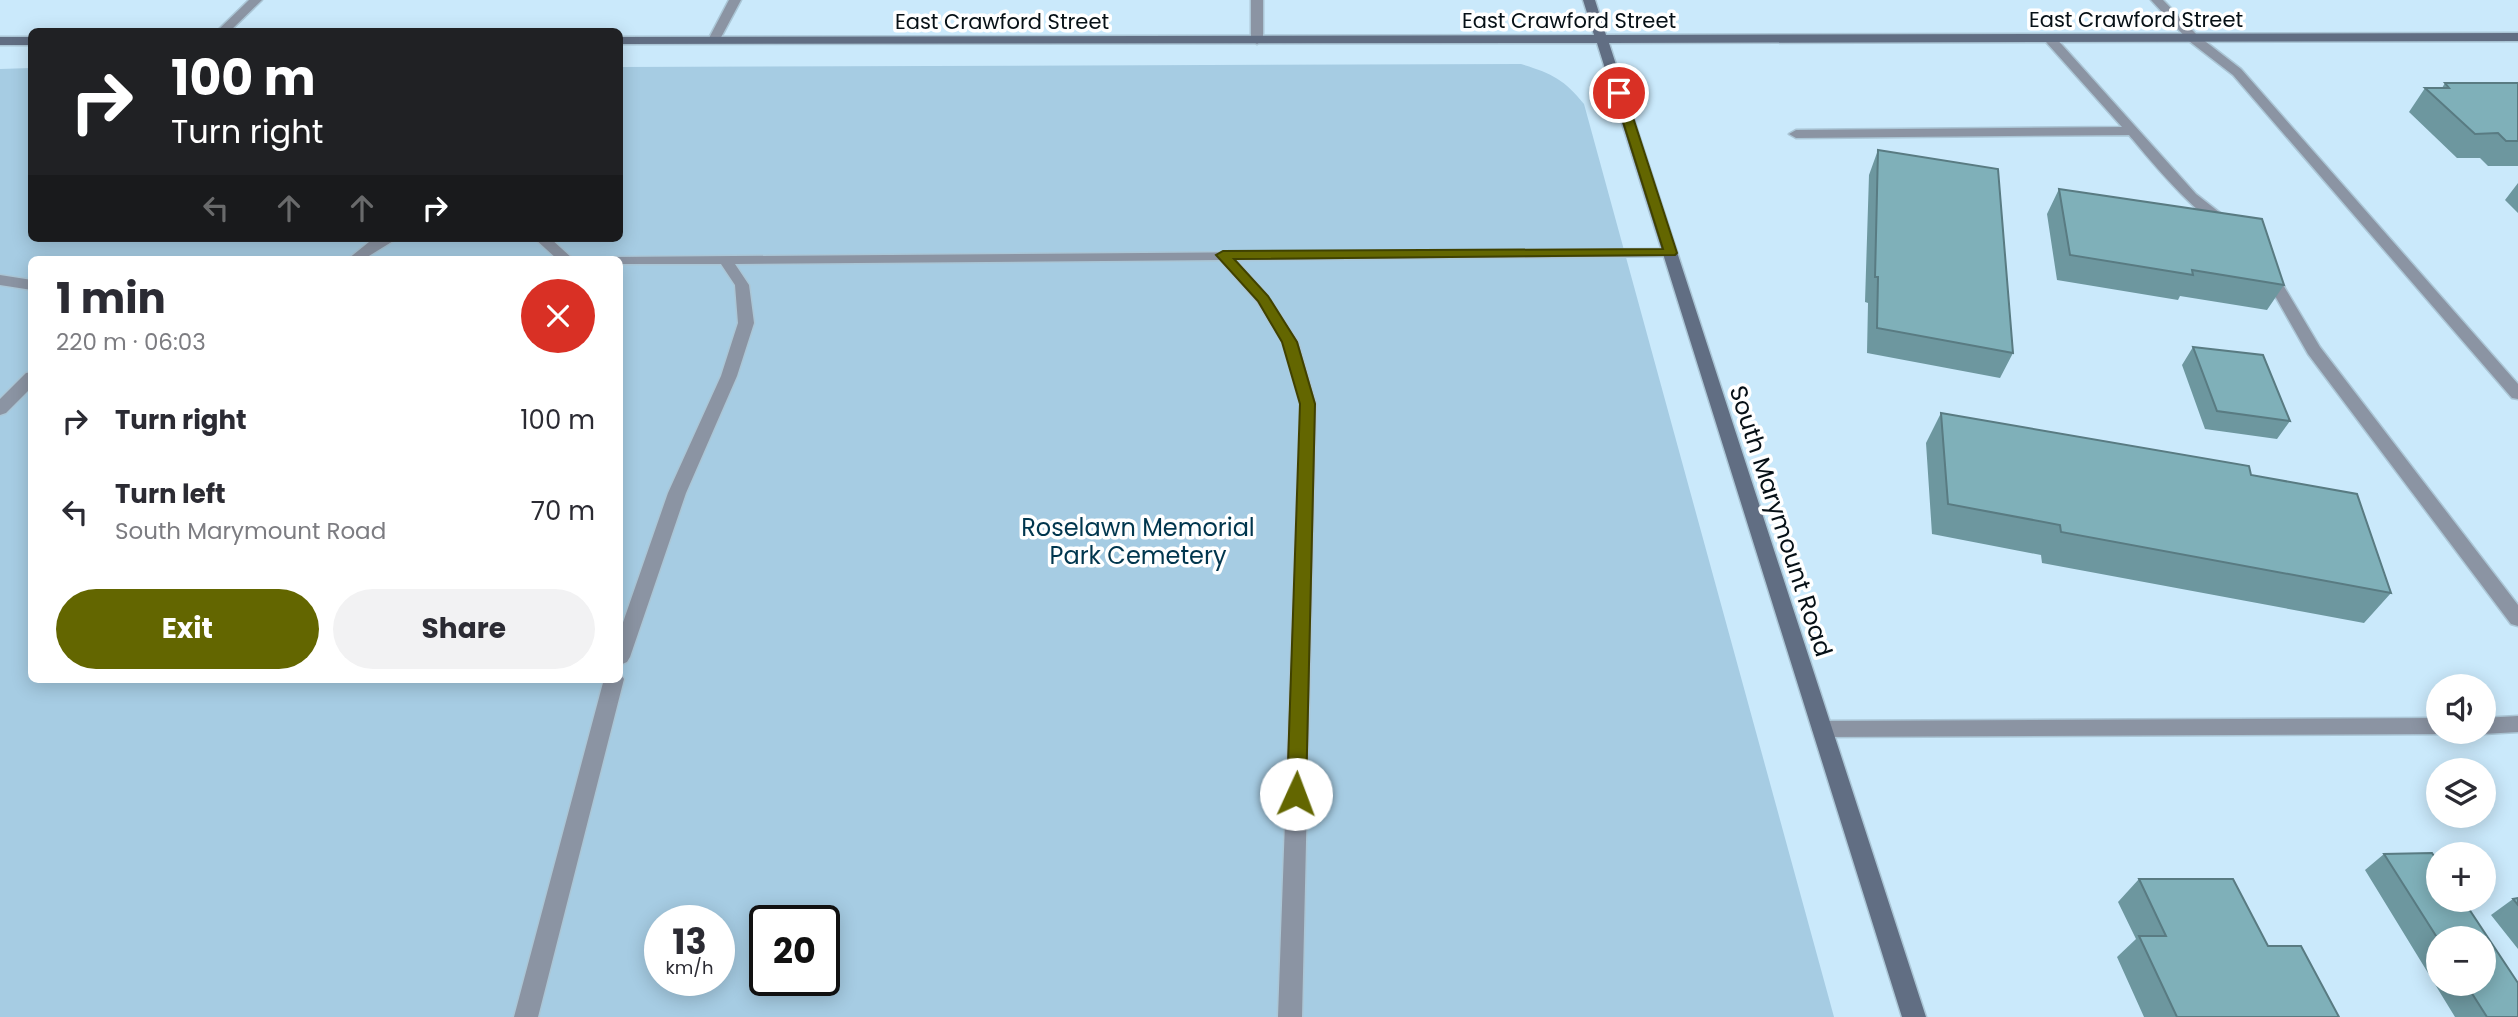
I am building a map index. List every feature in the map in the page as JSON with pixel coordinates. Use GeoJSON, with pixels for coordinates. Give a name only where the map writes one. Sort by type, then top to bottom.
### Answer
{"type":"FeatureCollection","features":[{"type":"Feature","properties":{"kind":"street"},"geometry":{"type":"LineString","coordinates":[[226,28],[256,0]]}},
{"type":"Feature","properties":{"kind":"street"},"geometry":{"type":"LineString","coordinates":[[714,40],[734,0]]}},
{"type":"Feature","properties":{"kind":"street"},"geometry":{"type":"LineString","coordinates":[[1257,40],[1258,0]]}},
{"type":"Feature","properties":{"kind":"street","name":"South Marymount Road"},"geometry":{"type":"LineString","coordinates":[[1590,0],[1914,1017]]}},
{"type":"Feature","properties":{"kind":"street"},"geometry":{"type":"LineString","coordinates":[[2157,0],[2193,38],[2237,72],[2518,394]]}},
{"type":"Feature","properties":{"kind":"street","name":"East Crawford Street"},"geometry":{"type":"LineString","coordinates":[[623,41],[2518,37]]}},
{"type":"Feature","properties":{"kind":"street"},"geometry":{"type":"LineString","coordinates":[[2050,38],[2190,197],[2240,236]]}},
{"type":"Feature","properties":{"kind":"street"},"geometry":{"type":"LineString","coordinates":[[0,41],[28,41]]}},
{"type":"Feature","properties":{"kind":"street"},"geometry":{"type":"LineString","coordinates":[[1796,134],[2134,131]]}},
{"type":"Feature","properties":{"kind":"street"},"geometry":{"type":"LineString","coordinates":[[359,256],[382,242]]}},
{"type":"Feature","properties":{"kind":"street"},"geometry":{"type":"LineString","coordinates":[[546,242],[562,256]]}},
{"type":"Feature","properties":{"kind":"street"},"geometry":{"type":"LineString","coordinates":[[623,260],[1671,253]]}},
{"type":"Feature","properties":{"kind":"street"},"geometry":{"type":"LineString","coordinates":[[1223,255],[1263,299],[1290,342],[1308,404],[1290,1017]]}},
{"type":"Feature","properties":{"kind":"street"},"geometry":{"type":"LineString","coordinates":[[2259,256],[2314,350],[2518,619]]}},
{"type":"Feature","properties":{"kind":"street"},"geometry":{"type":"LineString","coordinates":[[623,648],[677,493],[729,376],[746,323],[742,285],[725,259]]}},
{"type":"Feature","properties":{"kind":"street"},"geometry":{"type":"LineString","coordinates":[[0,280],[28,284]]}},
{"type":"Feature","properties":{"kind":"street"},"geometry":{"type":"LineString","coordinates":[[0,409],[28,381]]}},
{"type":"Feature","properties":{"kind":"street"},"geometry":{"type":"LineString","coordinates":[[526,1017],[613,683]]}},
{"type":"Feature","properties":{"kind":"street"},"geometry":{"type":"LineString","coordinates":[[2496,725],[2518,724]]}},
{"type":"Feature","properties":{"kind":"street"},"geometry":{"type":"LineString","coordinates":[[1822,729],[2426,726]]}},
{"type":"Feature","properties":{"kind":"green space","name":"Roselawn Memorial Park Cemetery"},"geometry":{"type":"Polygon","coordinates":[[[1521,64],[1549,74],[1570,88],[1584,104],[1834,1017],[0,1017],[0,69],[28,68],[28,242],[623,242],[623,67],[1521,64]]]}},
{"type":"Feature","properties":{"kind":"building"},"geometry":{"type":"Polygon","coordinates":[[[2445,83],[2518,83],[2518,141],[2506,141],[2498,133],[2475,134],[2425,88],[2449,88],[2445,83]]]}},
{"type":"Feature","properties":{"kind":"building"},"geometry":{"type":"Polygon","coordinates":[[[1878,150],[1998,169],[2013,353],[1877,328],[1878,277],[1875,277],[1878,150]]]}},
{"type":"Feature","properties":{"kind":"building"},"geometry":{"type":"Polygon","coordinates":[[[2059,189],[2262,219],[2284,285],[2192,270],[2193,275],[2070,255],[2059,189]]]}},
{"type":"Feature","properties":{"kind":"building"},"geometry":{"type":"Polygon","coordinates":[[[2193,347],[2263,355],[2290,421],[2217,411],[2193,347]]]}},
{"type":"Feature","properties":{"kind":"building"},"geometry":{"type":"Polygon","coordinates":[[[1941,413],[2249,466],[2251,475],[2357,494],[2391,593],[2061,532],[2060,525],[1948,504],[1941,413]]]}},
{"type":"Feature","properties":{"kind":"building"},"geometry":{"type":"Polygon","coordinates":[[[2426,853],[2426,912],[2471,912],[2480,926],[2430,926],[2384,854],[2426,853]]]}},
{"type":"Feature","properties":{"kind":"building"},"geometry":{"type":"Polygon","coordinates":[[[2139,879],[2233,879],[2268,946],[2301,946],[2339,1017],[2177,1017],[2139,936],[2166,936],[2139,879]]]}},
{"type":"Feature","properties":{"kind":"building"},"geometry":{"type":"Polygon","coordinates":[[[2496,950],[2518,983],[2518,1017],[2487,1017],[2474,996],[2496,996],[2496,950]]]}},
{"type":"Feature","properties":{"kind":"route"},"geometry":{"type":"LineString","coordinates":[[1296,794],[1308,404],[1290,342],[1263,299],[1223,255],[1671,253],[1619,93]]}}]}
